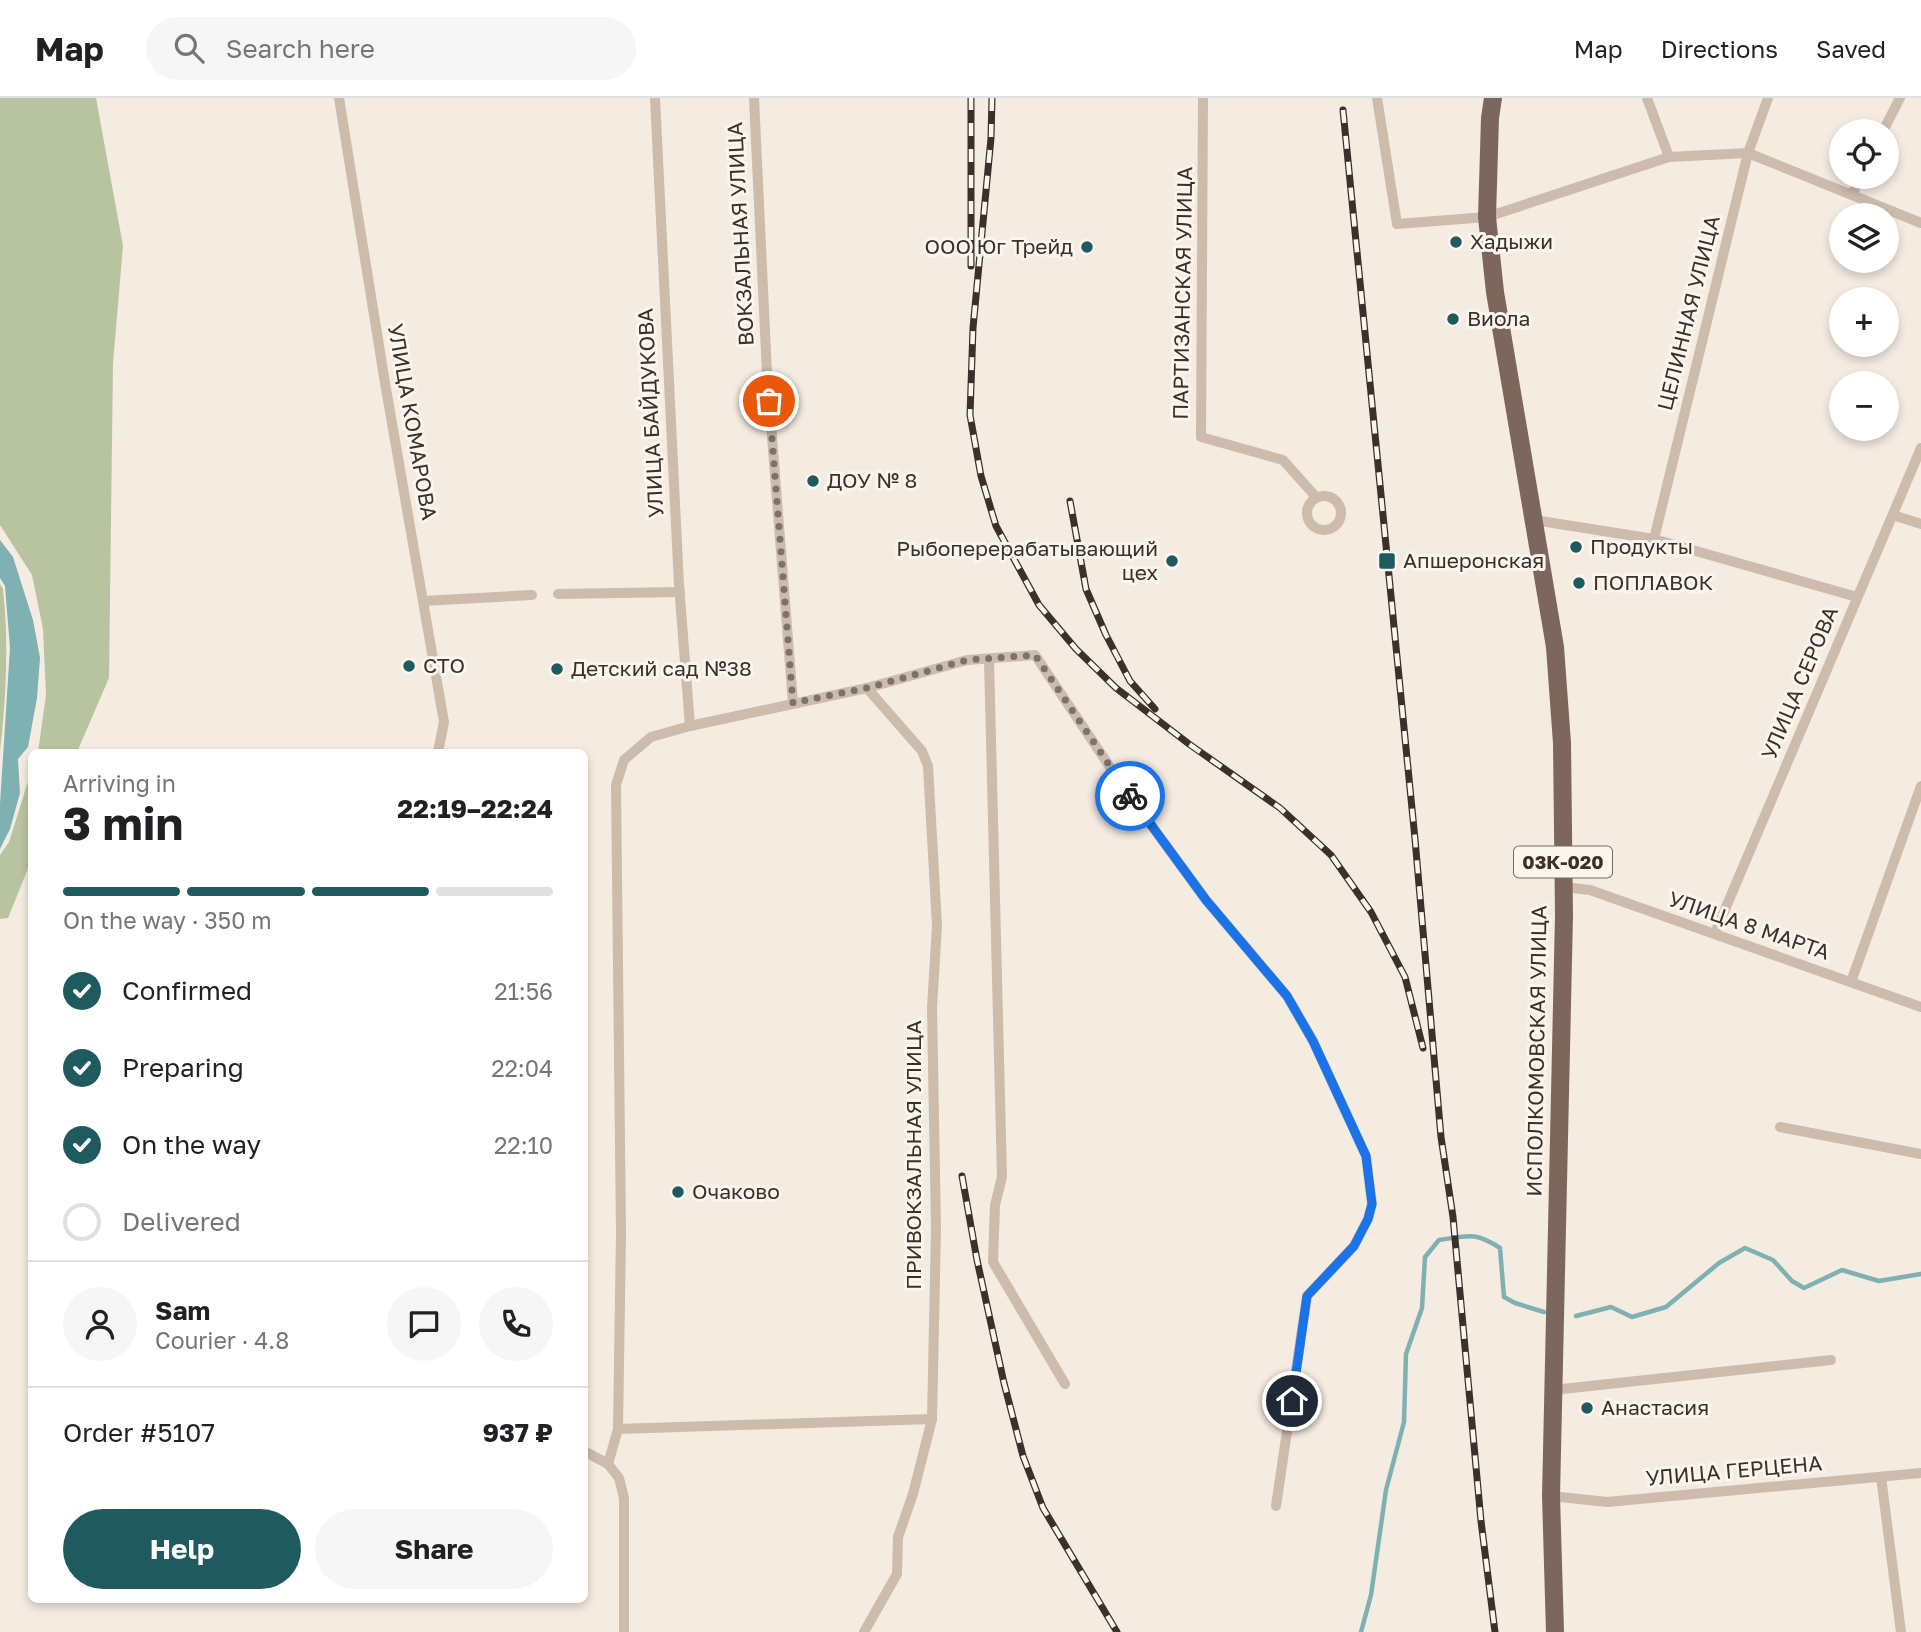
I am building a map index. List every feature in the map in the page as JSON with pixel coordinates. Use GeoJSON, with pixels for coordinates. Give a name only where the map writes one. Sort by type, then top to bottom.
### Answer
{"type":"FeatureCollection","features":[{"type":"Feature","properties":{"kind":"main road","name":"ИСПОЛКОМОВСКАЯ УЛИЦА"},"geometry":{"type":"LineString","coordinates":[[1493,98],[1490,118],[1488,217],[1495,292],[1555,647],[1562,743],[1564,887],[1551,1496],[1555,1632]]}},
{"type":"Feature","properties":{"kind":"street","name":"УЛИЦА КОМАРОВА"},"geometry":{"type":"LineString","coordinates":[[340,98],[385,383],[444,722],[439,749]]}},
{"type":"Feature","properties":{"kind":"street","name":"УЛИЦА БАЙДУКОВА"},"geometry":{"type":"LineString","coordinates":[[655,98],[680,592],[690,726]]}},
{"type":"Feature","properties":{"kind":"street","name":"ВОКЗАЛЬНАЯ УЛИЦА"},"geometry":{"type":"LineString","coordinates":[[754,98],[767,374],[793,703]]}},
{"type":"Feature","properties":{"kind":"street","name":"ПАРТИЗАНСКАЯ УЛИЦА"},"geometry":{"type":"LineString","coordinates":[[1203,98],[1201,437],[1283,460],[1316,497]]}},
{"type":"Feature","properties":{"kind":"street"},"geometry":{"type":"LineString","coordinates":[[1377,98],[1397,224],[1488,217],[1669,157],[1748,153],[1921,223]]}},
{"type":"Feature","properties":{"kind":"street"},"geometry":{"type":"LineString","coordinates":[[1647,98],[1669,157]]}},
{"type":"Feature","properties":{"kind":"street","name":"ЦЕЛИННАЯ УЛИЦА"},"geometry":{"type":"LineString","coordinates":[[1654,539],[1748,153],[1768,98]]}},
{"type":"Feature","properties":{"kind":"street"},"geometry":{"type":"LineString","coordinates":[[1889,119],[1900,98]]}},
{"type":"Feature","properties":{"kind":"street"},"geometry":{"type":"LineString","coordinates":[[1852,194],[1855,189]]}},
{"type":"Feature","properties":{"kind":"street","name":"УЛИЦА СЕРОВА"},"geometry":{"type":"LineString","coordinates":[[1715,933],[1921,448]]}},
{"type":"Feature","properties":{"kind":"street"},"geometry":{"type":"LineString","coordinates":[[1893,515],[1921,524]]}},
{"type":"Feature","properties":{"kind":"street"},"geometry":{"type":"LineString","coordinates":[[1534,520],[1654,539],[1857,597]]}},
{"type":"Feature","properties":{"kind":"street"},"geometry":{"type":"LineString","coordinates":[[558,594],[680,592]]}},
{"type":"Feature","properties":{"kind":"street"},"geometry":{"type":"LineString","coordinates":[[423,601],[533,595]]}},
{"type":"Feature","properties":{"kind":"street"},"geometry":{"type":"LineString","coordinates":[[608,1464],[618,1429],[621,1221],[616,785],[624,760],[651,737],[690,726],[867,688],[967,660],[1035,655],[1124,788],[1206,900],[1287,996],[1313,1041],[1366,1156],[1372,1204],[1368,1219],[1354,1246],[1307,1296],[1276,1506]]}},
{"type":"Feature","properties":{"kind":"street"},"geometry":{"type":"LineString","coordinates":[[989,660],[1002,1177],[995,1205],[993,1262],[1065,1384]]}},
{"type":"Feature","properties":{"kind":"street","name":"ПРИВОКЗАЛЬНАЯ УЛИЦА"},"geometry":{"type":"LineString","coordinates":[[864,1632],[897,1574],[898,1537],[913,1494],[932,1419],[936,1229],[932,1008],[937,926],[928,766],[922,751],[867,688]]}},
{"type":"Feature","properties":{"kind":"street"},"geometry":{"type":"LineString","coordinates":[[1851,982],[1921,786]]}},
{"type":"Feature","properties":{"kind":"street","name":"УЛИЦА 8 МАРТА"},"geometry":{"type":"LineString","coordinates":[[1564,887],[1590,890],[1921,1007]]}},
{"type":"Feature","properties":{"kind":"street"},"geometry":{"type":"LineString","coordinates":[[1780,1127],[1921,1154]]}},
{"type":"Feature","properties":{"kind":"street"},"geometry":{"type":"LineString","coordinates":[[1553,1390],[1831,1360]]}},
{"type":"Feature","properties":{"kind":"street"},"geometry":{"type":"LineString","coordinates":[[618,1429],[932,1419]]}},
{"type":"Feature","properties":{"kind":"street"},"geometry":{"type":"LineString","coordinates":[[588,1453],[608,1464],[619,1478],[624,1498],[624,1632]]}},
{"type":"Feature","properties":{"kind":"street","name":"УЛИЦА ГЕРЦЕНА"},"geometry":{"type":"LineString","coordinates":[[1551,1496],[1607,1503],[1921,1473]]}},
{"type":"Feature","properties":{"kind":"street"},"geometry":{"type":"LineString","coordinates":[[1881,1477],[1901,1632]]}},
{"type":"Feature","properties":{"kind":"green space"},"geometry":{"type":"Polygon","coordinates":[[[0,98],[96,98],[123,246],[113,363],[109,678],[78,749],[38,749],[46,695],[43,629],[32,575],[0,525],[0,98]]]}},
{"type":"Feature","properties":{"kind":"green space"},"geometry":{"type":"Polygon","coordinates":[[[0,584],[5,609],[6,650],[0,752],[0,584]]]}},
{"type":"Feature","properties":{"kind":"green space"},"geometry":{"type":"Polygon","coordinates":[[[28,782],[28,868],[8,918],[0,919],[0,855],[9,842],[28,782]]]}},
{"type":"Feature","properties":{"kind":"water"},"geometry":{"type":"Polygon","coordinates":[[[0,540],[13,557],[33,620],[40,658],[37,698],[28,747],[18,759],[20,793],[10,829],[0,849],[0,804],[10,648],[5,586],[0,578],[0,540]]]}},
{"type":"Feature","properties":{"kind":"waterway"},"geometry":{"type":"LineString","coordinates":[[1361,1632],[1371,1595],[1386,1490],[1404,1422],[1406,1354],[1422,1308],[1425,1257],[1439,1240],[1464,1236],[1484,1239],[1500,1248],[1504,1297],[1544,1312]]}},
{"type":"Feature","properties":{"kind":"waterway"},"geometry":{"type":"LineString","coordinates":[[1576,1316],[1611,1307],[1632,1317],[1666,1307],[1719,1263],[1745,1248],[1773,1260],[1792,1281],[1804,1288],[1842,1270],[1879,1281],[1921,1274]]}},
{"type":"Feature","properties":{"kind":"railway"},"geometry":{"type":"LineString","coordinates":[[971,98],[971,266]]}},
{"type":"Feature","properties":{"kind":"railway"},"geometry":{"type":"LineString","coordinates":[[992,98],[991,138],[973,328],[970,415],[981,476],[996,526],[1039,605],[1076,649],[1116,688],[1280,808],[1331,855],[1371,912],[1405,977],[1423,1048]]}},
{"type":"Feature","properties":{"kind":"railway"},"geometry":{"type":"LineString","coordinates":[[1343,110],[1415,839],[1441,1137],[1453,1217],[1481,1521],[1495,1632]]}},
{"type":"Feature","properties":{"kind":"railway"},"geometry":{"type":"LineString","coordinates":[[1070,501],[1086,589],[1130,681],[1155,709]]}},
{"type":"Feature","properties":{"kind":"railway"},"geometry":{"type":"LineString","coordinates":[[962,1176],[977,1260],[1023,1456],[1043,1508],[1117,1632]]}},
{"type":"Feature","properties":{"kind":"way so far"},"geometry":{"type":"LineString","coordinates":[[769,401],[793,703],[867,688],[967,660],[1035,655],[1130,796]]}},
{"type":"Feature","properties":{"kind":"place","name":"Хадыжи"},"geometry":{"type":"Point","coordinates":[1456,242]}},
{"type":"Feature","properties":{"kind":"place","name":"ООО Юг Трейд"},"geometry":{"type":"Point","coordinates":[1087,247]}},
{"type":"Feature","properties":{"kind":"place","name":"Виола"},"geometry":{"type":"Point","coordinates":[1453,319]}},
{"type":"Feature","properties":{"kind":"place","name":"ДОУ № 8"},"geometry":{"type":"Point","coordinates":[813,481]}},
{"type":"Feature","properties":{"kind":"place","name":"Продукты"},"geometry":{"type":"Point","coordinates":[1576,547]}},
{"type":"Feature","properties":{"kind":"place","name":"Рыбоперерабатывающий цех"},"geometry":{"type":"Point","coordinates":[1172,561]}},
{"type":"Feature","properties":{"kind":"place","name":"Апшеронская"},"geometry":{"type":"Point","coordinates":[1387,561]}},
{"type":"Feature","properties":{"kind":"place","name":"ПОПЛАВОК"},"geometry":{"type":"Point","coordinates":[1579,583]}},
{"type":"Feature","properties":{"kind":"place","name":"СТО"},"geometry":{"type":"Point","coordinates":[409,666]}},
{"type":"Feature","properties":{"kind":"place","name":"Детский сад №38"},"geometry":{"type":"Point","coordinates":[557,669]}},
{"type":"Feature","properties":{"kind":"place","name":"Очаково"},"geometry":{"type":"Point","coordinates":[678,1192]}},
{"type":"Feature","properties":{"kind":"place","name":"Анастасия"},"geometry":{"type":"Point","coordinates":[1587,1408]}},
{"type":"Feature","properties":{"kind":"route"},"geometry":{"type":"LineString","coordinates":[[1130,796],[1206,900],[1287,996],[1313,1041],[1366,1156],[1372,1204],[1368,1219],[1354,1246],[1307,1296],[1292,1401]]}}]}
